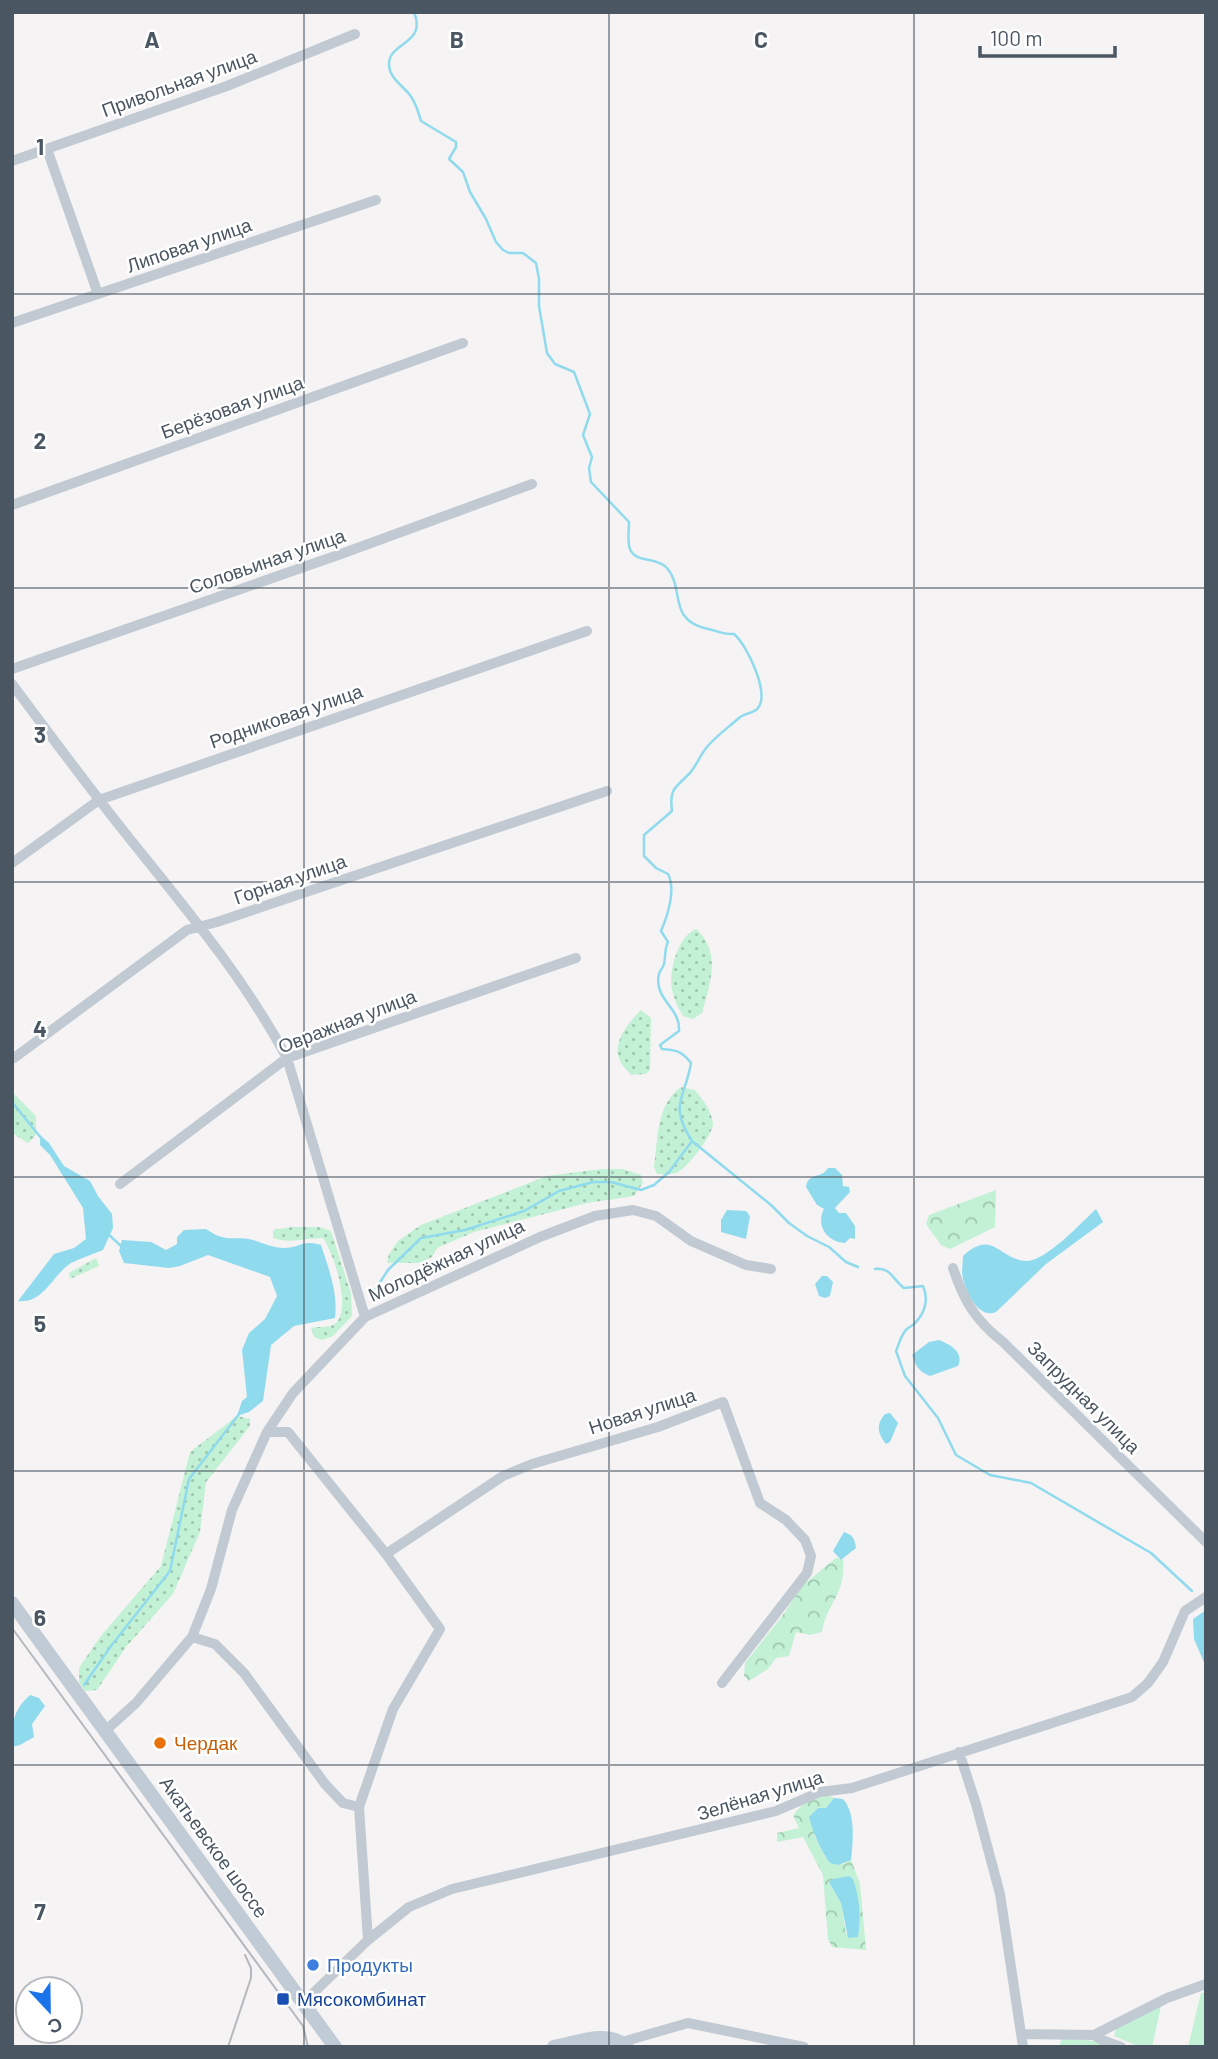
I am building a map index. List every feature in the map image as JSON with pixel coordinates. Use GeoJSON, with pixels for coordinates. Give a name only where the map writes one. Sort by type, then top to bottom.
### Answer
{"type":"FeatureCollection","features":[{"type":"Feature","properties":{"kind":"main road","name":"Акатьевское шоссе"},"geometry":{"type":"LineString","coordinates":[[12,1603],[335,2047]]}},
{"type":"Feature","properties":{"kind":"main road"},"geometry":{"type":"LineString","coordinates":[[554,2047],[607,2037],[624,2045]]}},
{"type":"Feature","properties":{"kind":"street","name":"Привольная улица"},"geometry":{"type":"LineString","coordinates":[[12,161],[227,86],[355,34]]}},
{"type":"Feature","properties":{"kind":"street"},"geometry":{"type":"LineString","coordinates":[[47,149],[98,294]]}},
{"type":"Feature","properties":{"kind":"street","name":"Липовая улица"},"geometry":{"type":"LineString","coordinates":[[12,323],[376,200]]}},
{"type":"Feature","properties":{"kind":"street","name":"Берёзовая улица"},"geometry":{"type":"LineString","coordinates":[[12,505],[463,343]]}},
{"type":"Feature","properties":{"kind":"street","name":"Соловьиная улица"},"geometry":{"type":"LineString","coordinates":[[12,669],[532,484]]}},
{"type":"Feature","properties":{"kind":"street","name":"Родниковая улица"},"geometry":{"type":"LineString","coordinates":[[12,863],[99,800],[587,631]]}},
{"type":"Feature","properties":{"kind":"street"},"geometry":{"type":"LineString","coordinates":[[12,684],[243,983],[287,1058],[365,1317]]}},
{"type":"Feature","properties":{"kind":"street","name":"Горная улица"},"geometry":{"type":"LineString","coordinates":[[14,1058],[187,930],[607,791]]}},
{"type":"Feature","properties":{"kind":"street","name":"Овражная улица"},"geometry":{"type":"LineString","coordinates":[[120,1184],[287,1058],[576,958]]}},
{"type":"Feature","properties":{"kind":"street","name":"Молодёжная улица"},"geometry":{"type":"LineString","coordinates":[[105,1731],[136,1703],[192,1637],[211,1589],[232,1510],[267,1432],[293,1393],[365,1317],[540,1237],[595,1216],[634,1210],[656,1216],[691,1241],[750,1266],[771,1269]]}},
{"type":"Feature","properties":{"kind":"street","name":"Запрудная улица"},"geometry":{"type":"LineString","coordinates":[[953,1268],[967,1303],[982,1326],[1003,1342],[1206,1542]]}},
{"type":"Feature","properties":{"kind":"street","name":"Новая улица"},"geometry":{"type":"LineString","coordinates":[[386,1554],[503,1476],[532,1464],[658,1427],[723,1402],[760,1503],[786,1520],[805,1540],[811,1556],[807,1573],[722,1683]]}},
{"type":"Feature","properties":{"kind":"street"},"geometry":{"type":"LineString","coordinates":[[267,1432],[288,1432],[386,1554],[440,1629],[393,1709],[359,1807],[368,1940]]}},
{"type":"Feature","properties":{"kind":"street","name":"Зелёная улица"},"geometry":{"type":"LineString","coordinates":[[303,2003],[368,1940],[409,1907],[452,1889],[776,1811],[820,1793],[852,1788],[1132,1697],[1148,1683],[1163,1662],[1185,1611],[1206,1597]]}},
{"type":"Feature","properties":{"kind":"street"},"geometry":{"type":"LineString","coordinates":[[192,1637],[215,1644],[244,1673],[325,1784],[343,1803],[359,1807]]}},
{"type":"Feature","properties":{"kind":"street"},"geometry":{"type":"LineString","coordinates":[[959,1752],[1000,1894],[1023,2047]]}},
{"type":"Feature","properties":{"kind":"street"},"geometry":{"type":"LineString","coordinates":[[1023,2034],[1094,2035],[1167,1998],[1206,1984]]}},
{"type":"Feature","properties":{"kind":"street"},"geometry":{"type":"LineString","coordinates":[[624,2045],[688,2023],[804,2047]]}},
{"type":"Feature","properties":{"kind":"street"},"geometry":{"type":"LineString","coordinates":[[1094,2035],[1121,2047]]}},
{"type":"Feature","properties":{"kind":"green space"},"geometry":{"type":"Polygon","coordinates":[[[696,929],[709,948],[712,969],[702,1013],[693,1019],[681,1013],[671,982],[679,947],[696,929]]]}},
{"type":"Feature","properties":{"kind":"green space"},"geometry":{"type":"Polygon","coordinates":[[[641,1010],[651,1018],[650,1070],[646,1074],[631,1075],[620,1061],[618,1047],[627,1027],[641,1010]]]}},
{"type":"Feature","properties":{"kind":"green space"},"geometry":{"type":"Polygon","coordinates":[[[681,1087],[695,1090],[707,1106],[712,1129],[699,1150],[682,1169],[673,1174],[657,1174],[654,1167],[660,1123],[667,1103],[681,1087]]]}},
{"type":"Feature","properties":{"kind":"green space"},"geometry":{"type":"Polygon","coordinates":[[[12,1092],[36,1116],[36,1135],[28,1143],[12,1133],[12,1092]]]}},
{"type":"Feature","properties":{"kind":"green space"},"geometry":{"type":"Polygon","coordinates":[[[623,1169],[641,1175],[643,1183],[634,1196],[587,1203],[474,1232],[437,1248],[432,1257],[421,1263],[387,1263],[389,1254],[398,1241],[421,1225],[547,1176],[623,1169]]]}},
{"type":"Feature","properties":{"kind":"green space"},"geometry":{"type":"Polygon","coordinates":[[[996,1190],[995,1227],[950,1249],[941,1245],[926,1224],[929,1215],[996,1190]]]}},
{"type":"Feature","properties":{"kind":"green space"},"geometry":{"type":"Polygon","coordinates":[[[319,1227],[331,1231],[351,1293],[352,1316],[333,1336],[322,1340],[314,1337],[311,1328],[331,1326],[339,1319],[342,1297],[337,1269],[323,1238],[291,1241],[273,1238],[273,1230],[319,1227]]]}},
{"type":"Feature","properties":{"kind":"green space"},"geometry":{"type":"Polygon","coordinates":[[[96,1258],[99,1266],[70,1279],[69,1273],[96,1258]]]}},
{"type":"Feature","properties":{"kind":"green space"},"geometry":{"type":"Polygon","coordinates":[[[237,1416],[250,1419],[250,1426],[206,1482],[200,1532],[173,1594],[126,1647],[97,1690],[85,1691],[79,1682],[79,1668],[100,1637],[161,1566],[190,1452],[237,1416]]]}},
{"type":"Feature","properties":{"kind":"green space"},"geometry":{"type":"Polygon","coordinates":[[[836,1558],[843,1560],[842,1582],[822,1632],[810,1635],[796,1632],[789,1656],[776,1658],[768,1669],[749,1681],[744,1676],[745,1663],[802,1586],[836,1558]]]}},
{"type":"Feature","properties":{"kind":"green space"},"geometry":{"type":"Polygon","coordinates":[[[826,1794],[834,1798],[826,1808],[814,1835],[825,1857],[843,1864],[851,1860],[860,1884],[866,1950],[832,1947],[828,1939],[823,1875],[803,1837],[777,1842],[777,1833],[799,1828],[793,1815],[803,1804],[826,1794]],[[829,1882],[841,1903],[846,1934],[860,1920],[829,1882]]]}},
{"type":"Feature","properties":{"kind":"green space"},"geometry":{"type":"Polygon","coordinates":[[[1201,1993],[1206,1993],[1206,2047],[1188,2047],[1201,1993]]]}},
{"type":"Feature","properties":{"kind":"green space"},"geometry":{"type":"Polygon","coordinates":[[[1161,2006],[1152,2047],[1140,2047],[1114,2036],[1117,2026],[1161,2006]]]}},
{"type":"Feature","properties":{"kind":"green space"},"geometry":{"type":"Polygon","coordinates":[[[1062,2038],[1094,2041],[1110,2047],[1059,2047],[1062,2038]]]}},
{"type":"Feature","properties":{"kind":"water"},"geometry":{"type":"Polygon","coordinates":[[[40,1135],[49,1143],[64,1166],[90,1181],[112,1214],[113,1228],[103,1250],[71,1263],[35,1298],[18,1301],[54,1254],[74,1248],[86,1239],[83,1208],[50,1155],[40,1145],[40,1135]]]}},
{"type":"Feature","properties":{"kind":"water"},"geometry":{"type":"Polygon","coordinates":[[[828,1168],[835,1168],[842,1175],[843,1186],[849,1187],[850,1192],[835,1208],[839,1213],[846,1213],[855,1226],[855,1239],[850,1238],[845,1243],[833,1240],[825,1232],[821,1221],[824,1209],[817,1205],[806,1187],[809,1179],[822,1174],[828,1168]]]}},
{"type":"Feature","properties":{"kind":"water"},"geometry":{"type":"Polygon","coordinates":[[[1096,1209],[1103,1222],[1046,1264],[996,1312],[984,1312],[974,1303],[967,1291],[962,1270],[963,1256],[973,1248],[989,1245],[1017,1259],[1035,1259],[1063,1240],[1096,1209]]]}},
{"type":"Feature","properties":{"kind":"water"},"geometry":{"type":"Polygon","coordinates":[[[727,1210],[746,1211],[750,1216],[746,1239],[721,1232],[721,1220],[727,1210]]]}},
{"type":"Feature","properties":{"kind":"water"},"geometry":{"type":"Polygon","coordinates":[[[206,1229],[225,1238],[253,1240],[280,1248],[305,1243],[321,1245],[334,1290],[335,1318],[294,1326],[271,1345],[263,1401],[249,1412],[237,1416],[242,1401],[247,1397],[242,1350],[249,1333],[265,1319],[277,1296],[270,1277],[208,1255],[169,1268],[124,1263],[119,1251],[122,1240],[151,1242],[166,1250],[177,1244],[177,1237],[184,1230],[206,1229]]]}},
{"type":"Feature","properties":{"kind":"water"},"geometry":{"type":"Polygon","coordinates":[[[822,1276],[827,1276],[833,1282],[830,1296],[825,1298],[819,1296],[815,1284],[822,1276]]]}},
{"type":"Feature","properties":{"kind":"water"},"geometry":{"type":"Polygon","coordinates":[[[939,1340],[958,1353],[958,1366],[930,1376],[918,1368],[912,1355],[929,1342],[939,1340]]]}},
{"type":"Feature","properties":{"kind":"water"},"geometry":{"type":"Polygon","coordinates":[[[890,1413],[898,1423],[890,1442],[886,1444],[879,1432],[879,1425],[885,1414],[890,1413]]]}},
{"type":"Feature","properties":{"kind":"water"},"geometry":{"type":"Polygon","coordinates":[[[844,1532],[853,1538],[856,1548],[841,1560],[833,1551],[844,1532]]]}},
{"type":"Feature","properties":{"kind":"water"},"geometry":{"type":"Polygon","coordinates":[[[1206,1610],[1206,1667],[1194,1639],[1193,1619],[1206,1610]]]}},
{"type":"Feature","properties":{"kind":"water"},"geometry":{"type":"Polygon","coordinates":[[[30,1695],[39,1698],[45,1706],[32,1724],[34,1737],[12,1747],[14,1718],[30,1695]]]}},
{"type":"Feature","properties":{"kind":"water"},"geometry":{"type":"Polygon","coordinates":[[[834,1798],[843,1799],[847,1805],[853,1828],[851,1860],[838,1865],[830,1863],[823,1852],[809,1817],[818,1808],[826,1808],[834,1798]]]}},
{"type":"Feature","properties":{"kind":"water"},"geometry":{"type":"Polygon","coordinates":[[[849,1876],[853,1879],[857,1893],[859,1923],[858,1937],[848,1938],[841,1903],[829,1882],[849,1876]]]}},
{"type":"Feature","properties":{"kind":"waterway"},"geometry":{"type":"LineString","coordinates":[[414,12],[416,31],[391,56],[389,68],[412,98],[421,121],[456,142],[449,159],[463,172],[470,192],[496,242],[503,250],[523,253],[536,263],[539,306],[547,353],[555,364],[574,372],[590,414],[583,435],[592,457],[589,468],[591,482],[629,522],[629,543],[633,553],[662,564],[672,575],[679,603],[687,618],[695,625],[734,634],[750,658],[759,681],[761,701],[758,708],[741,716],[718,735],[674,790],[671,798],[672,811],[644,835],[644,856],[656,868],[668,874],[671,887],[668,910],[661,931],[668,942],[658,983],[663,997],[676,1016],[679,1031],[660,1045],[662,1049],[682,1054],[691,1063],[680,1102],[681,1118],[692,1141],[771,1205],[789,1223],[829,1247],[846,1262],[858,1267]]}},
{"type":"Feature","properties":{"kind":"waterway"},"geometry":{"type":"LineString","coordinates":[[12,1102],[41,1138]]}},
{"type":"Feature","properties":{"kind":"waterway"},"geometry":{"type":"LineString","coordinates":[[371,1296],[388,1270],[421,1238],[465,1230],[524,1211],[559,1191],[593,1182],[611,1182],[641,1190],[654,1185],[669,1172],[692,1141]]}},
{"type":"Feature","properties":{"kind":"waterway"},"geometry":{"type":"LineString","coordinates":[[108,1234],[121,1246]]}},
{"type":"Feature","properties":{"kind":"waterway"},"geometry":{"type":"LineString","coordinates":[[875,1269],[885,1270],[904,1288],[923,1286],[926,1296],[924,1310],[904,1332],[896,1351],[905,1376],[938,1418],[956,1455],[990,1475],[1031,1483],[1151,1553],[1192,1591]]}},
{"type":"Feature","properties":{"kind":"waterway"},"geometry":{"type":"LineString","coordinates":[[84,1685],[170,1571],[189,1479],[239,1414]]}},
{"type":"Feature","properties":{"kind":"tram line"},"geometry":{"type":"LineString","coordinates":[[12,1628],[303,2026],[308,2047]]}},
{"type":"Feature","properties":{"kind":"tram line"},"geometry":{"type":"LineString","coordinates":[[228,2047],[251,1978],[251,1968],[245,1955]]}},
{"type":"Feature","properties":{"kind":"place","name":"Чердак"},"geometry":{"type":"Point","coordinates":[160,1743]}},
{"type":"Feature","properties":{"kind":"place","name":"Продукты"},"geometry":{"type":"Point","coordinates":[313,1965]}},
{"type":"Feature","properties":{"kind":"place","name":"Мясокомбинат"},"geometry":{"type":"Point","coordinates":[283,1999]}}]}
